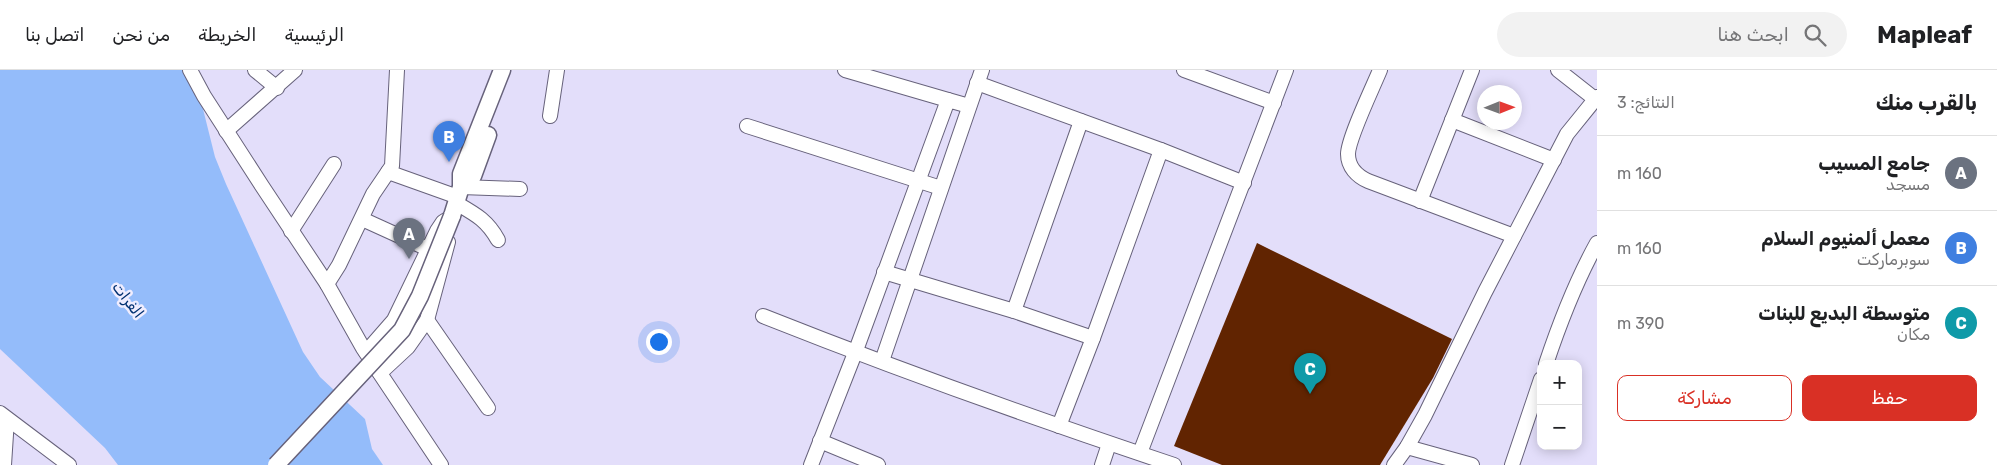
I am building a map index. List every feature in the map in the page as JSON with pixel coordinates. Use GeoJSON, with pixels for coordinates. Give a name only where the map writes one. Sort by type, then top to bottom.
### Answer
{"type":"FeatureCollection","features":[{"type":"Feature","properties":{"kind":"main road"},"geometry":{"type":"LineString","coordinates":[[457,201],[460,174],[502,70]]}},
{"type":"Feature","properties":{"kind":"main road"},"geometry":{"type":"LineString","coordinates":[[276,465],[402,330],[420,296],[457,201],[473,176],[513,70]]}},
{"type":"Feature","properties":{"kind":"street"},"geometry":{"type":"LineString","coordinates":[[190,70],[226,131],[328,284],[366,352],[441,465]]}},
{"type":"Feature","properties":{"kind":"street"},"geometry":{"type":"LineString","coordinates":[[255,70],[276,88]]}},
{"type":"Feature","properties":{"kind":"street"},"geometry":{"type":"LineString","coordinates":[[226,131],[295,70]]}},
{"type":"Feature","properties":{"kind":"street"},"geometry":{"type":"LineString","coordinates":[[328,284],[362,220],[373,194],[392,166],[397,70]]}},
{"type":"Feature","properties":{"kind":"street"},"geometry":{"type":"LineString","coordinates":[[550,116],[557,70]]}},
{"type":"Feature","properties":{"kind":"street"},"geometry":{"type":"LineString","coordinates":[[845,70],[969,106]]}},
{"type":"Feature","properties":{"kind":"street"},"geometry":{"type":"LineString","coordinates":[[1184,70],[1274,103]]}},
{"type":"Feature","properties":{"kind":"street"},"geometry":{"type":"LineString","coordinates":[[1140,454],[1286,70]]}},
{"type":"Feature","properties":{"kind":"street"},"geometry":{"type":"LineString","coordinates":[[1380,70],[1349,146],[1351,168],[1361,178],[1514,236]]}},
{"type":"Feature","properties":{"kind":"street"},"geometry":{"type":"LineString","coordinates":[[1420,201],[1472,70]]}},
{"type":"Feature","properties":{"kind":"street"},"geometry":{"type":"LineString","coordinates":[[1394,465],[1407,447],[1567,134],[1596,98],[1558,70]]}},
{"type":"Feature","properties":{"kind":"street"},"geometry":{"type":"LineString","coordinates":[[882,361],[980,76],[1081,121],[1244,183]]}},
{"type":"Feature","properties":{"kind":"street"},"geometry":{"type":"LineString","coordinates":[[811,465],[855,353],[948,100]]}},
{"type":"Feature","properties":{"kind":"street"},"geometry":{"type":"LineString","coordinates":[[1452,120],[1554,160]]}},
{"type":"Feature","properties":{"kind":"street"},"geometry":{"type":"LineString","coordinates":[[1014,311],[1081,121]]}},
{"type":"Feature","properties":{"kind":"street"},"geometry":{"type":"LineString","coordinates":[[747,126],[941,188]]}},
{"type":"Feature","properties":{"kind":"street"},"geometry":{"type":"LineString","coordinates":[[1060,426],[1094,338],[1161,150]]}},
{"type":"Feature","properties":{"kind":"street"},"geometry":{"type":"LineString","coordinates":[[291,231],[334,164]]}},
{"type":"Feature","properties":{"kind":"street"},"geometry":{"type":"LineString","coordinates":[[388,172],[457,201],[484,220],[492,228],[498,240]]}},
{"type":"Feature","properties":{"kind":"street"},"geometry":{"type":"LineString","coordinates":[[366,352],[394,320],[428,248],[457,201],[520,189]]}},
{"type":"Feature","properties":{"kind":"street"},"geometry":{"type":"LineString","coordinates":[[380,372],[408,347],[427,320],[457,201]]}},
{"type":"Feature","properties":{"kind":"street"},"geometry":{"type":"LineString","coordinates":[[362,220],[428,248]]}},
{"type":"Feature","properties":{"kind":"street"},"geometry":{"type":"LineString","coordinates":[[1547,360],[1568,302],[1595,250]]}},
{"type":"Feature","properties":{"kind":"street"},"geometry":{"type":"LineString","coordinates":[[884,272],[1014,311],[1094,338]]}},
{"type":"Feature","properties":{"kind":"street"},"geometry":{"type":"LineString","coordinates":[[763,316],[855,353],[882,361],[1109,444],[1174,465]]}},
{"type":"Feature","properties":{"kind":"street"},"geometry":{"type":"LineString","coordinates":[[427,320],[488,408]]}},
{"type":"Feature","properties":{"kind":"street"},"geometry":{"type":"LineString","coordinates":[[1512,465],[1537,391]]}},
{"type":"Feature","properties":{"kind":"street"},"geometry":{"type":"LineString","coordinates":[[4,416],[4,465]]}},
{"type":"Feature","properties":{"kind":"street"},"geometry":{"type":"LineString","coordinates":[[4,416],[69,465]]}},
{"type":"Feature","properties":{"kind":"street"},"geometry":{"type":"LineString","coordinates":[[820,441],[878,465]]}},
{"type":"Feature","properties":{"kind":"street"},"geometry":{"type":"LineString","coordinates":[[1102,465],[1109,444]]}},
{"type":"Feature","properties":{"kind":"street"},"geometry":{"type":"LineString","coordinates":[[1407,447],[1472,465]]}},
{"type":"Feature","properties":{"kind":"water","name":"الفرات"},"geometry":{"type":"Polygon","coordinates":[[[0,70],[185,70],[202,105],[215,157],[226,184],[303,352],[320,377],[365,419],[372,449],[383,465],[118,465],[105,448],[0,349],[0,70]]]}},
{"type":"Feature","properties":{"kind":"building"},"geometry":{"type":"Polygon","coordinates":[[[1257,243],[1452,339],[1433,378],[1380,465],[1222,465],[1174,446],[1257,243]]]}},
{"type":"Feature","properties":{"kind":"place","name":"معمل ألمنيوم السلام"},"geometry":{"type":"Point","coordinates":[449,162]}},
{"type":"Feature","properties":{"kind":"place","name":"جامع المسيب"},"geometry":{"type":"Point","coordinates":[409,259]}},
{"type":"Feature","properties":{"kind":"place","name":"متوسطة البديع للبنات"},"geometry":{"type":"Point","coordinates":[1310,394]}}]}
